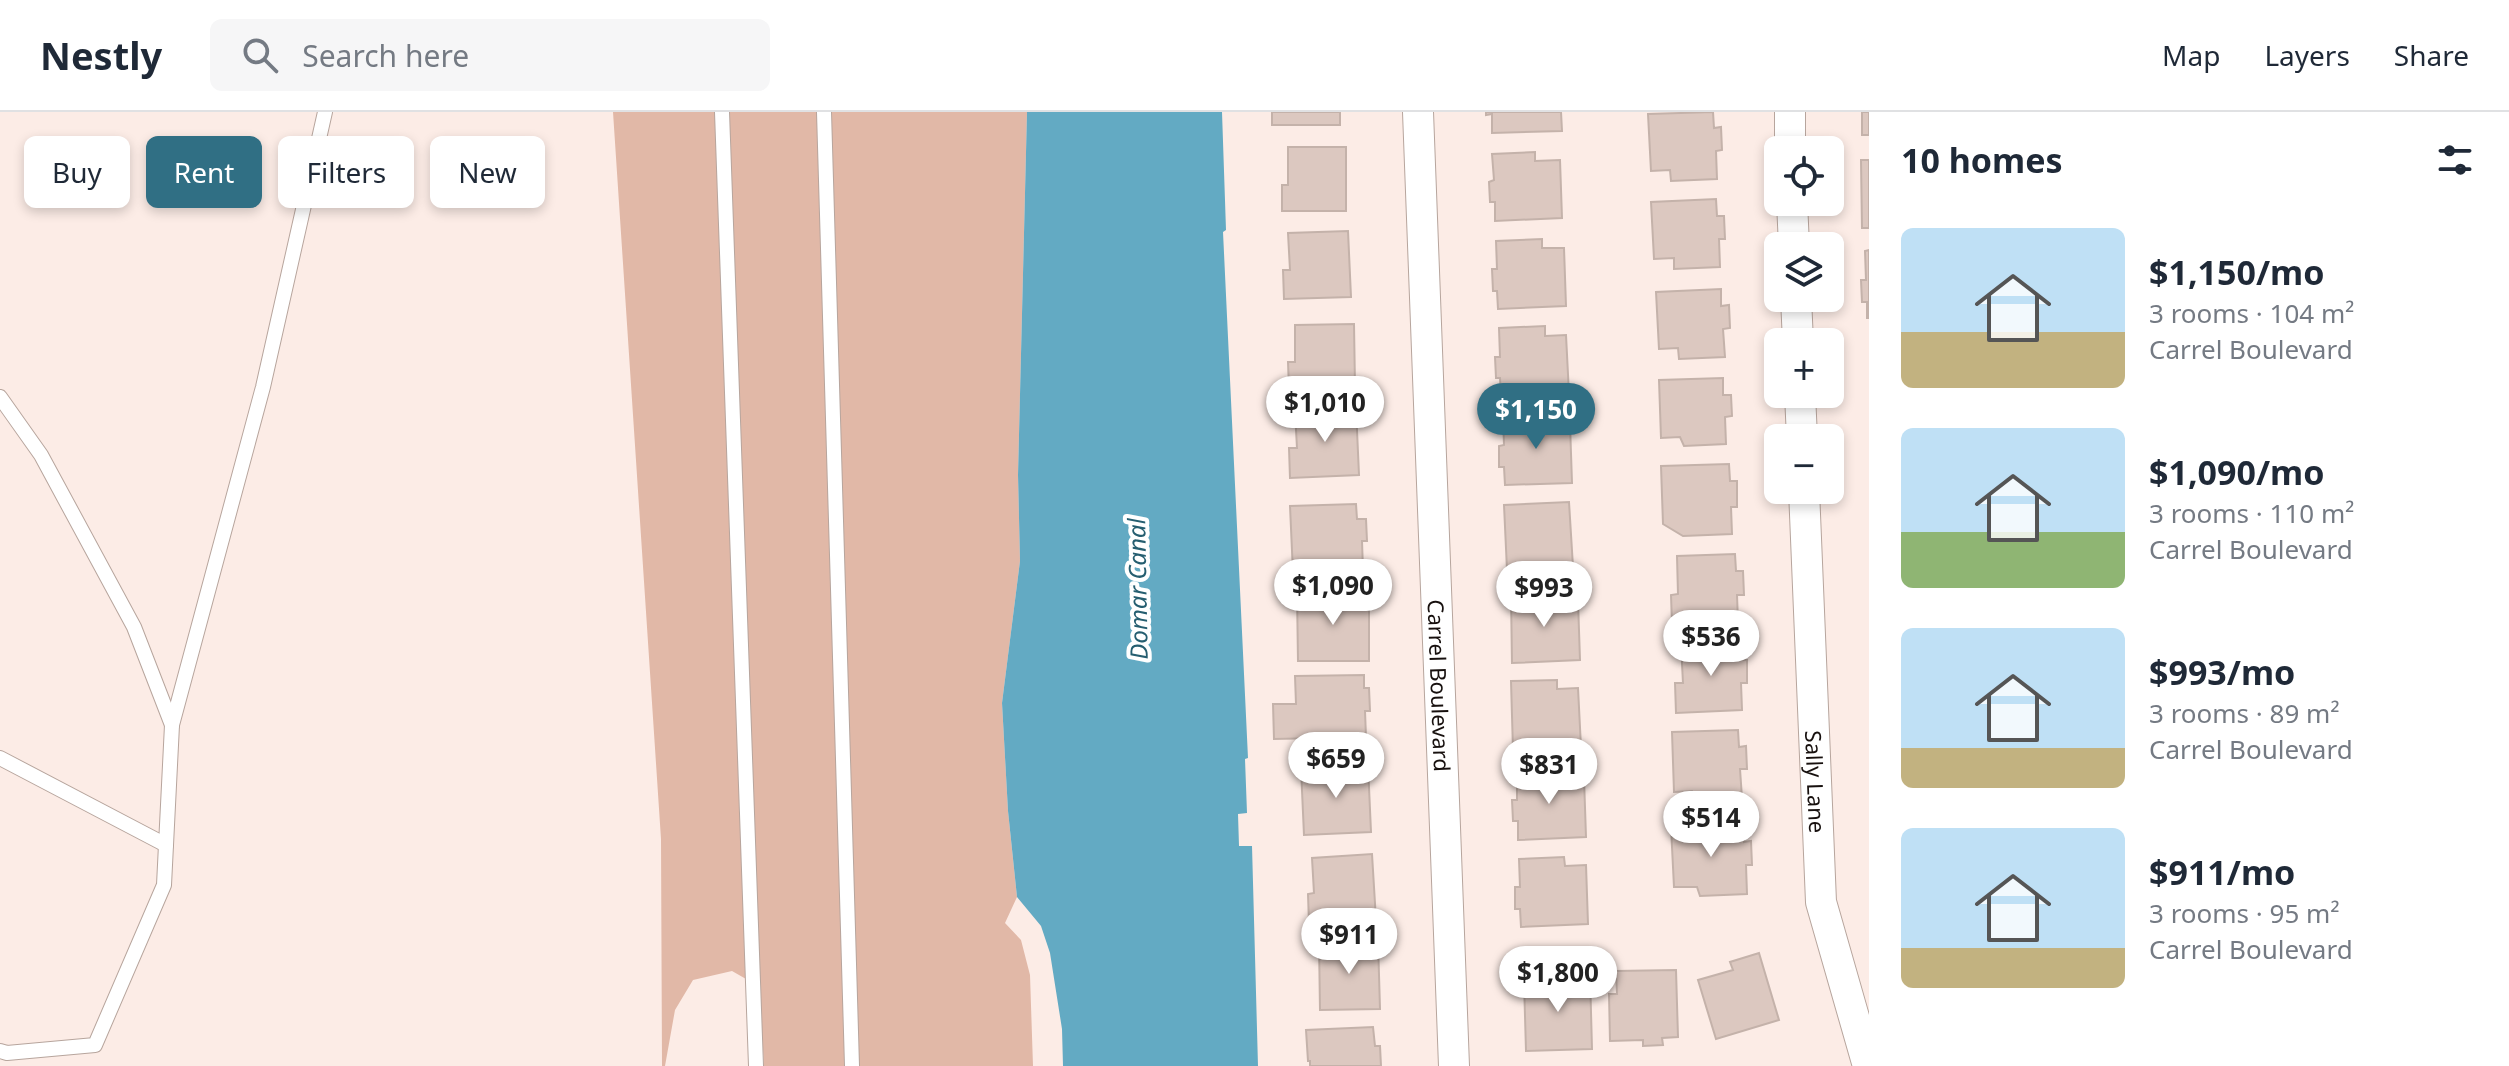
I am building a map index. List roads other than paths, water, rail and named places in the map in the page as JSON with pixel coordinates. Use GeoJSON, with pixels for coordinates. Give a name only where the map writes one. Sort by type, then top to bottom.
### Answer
{"type":"FeatureCollection","features":[{"type":"Feature","properties":{"kind":"street","name":"Carrel Boulevard"},"geometry":{"type":"LineString","coordinates":[[1418,112],[1454,1066]]}},
{"type":"Feature","properties":{"kind":"street"},"geometry":{"type":"LineString","coordinates":[[1790,112],[1790,136]]}},
{"type":"Feature","properties":{"kind":"street","name":"Sally Lane"},"geometry":{"type":"LineString","coordinates":[[1805,504],[1821,902],[1868,1066]]}},
{"type":"Feature","properties":{"kind":"lane"},"geometry":{"type":"LineString","coordinates":[[0,1051],[7,1053],[95,1045],[164,885],[172,725],[263,387],[325,112]]}},
{"type":"Feature","properties":{"kind":"lane"},"geometry":{"type":"LineString","coordinates":[[722,112],[756,1066]]}},
{"type":"Feature","properties":{"kind":"lane"},"geometry":{"type":"LineString","coordinates":[[824,112],[852,1066]]}},
{"type":"Feature","properties":{"kind":"lane"},"geometry":{"type":"LineString","coordinates":[[0,397],[41,455],[134,627],[172,725]]}},
{"type":"Feature","properties":{"kind":"lane"},"geometry":{"type":"LineString","coordinates":[[0,758],[166,845]]}},
{"type":"Feature","properties":{"kind":"water","name":"Domar Canal"},"geometry":{"type":"Polygon","coordinates":[[[1027,112],[1222,112],[1226,230],[1223,232],[1248,758],[1245,759],[1247,813],[1238,814],[1239,846],[1252,846],[1258,1066],[1063,1066],[1062,1029],[1050,953],[1041,926],[1017,897],[1002,703],[1020,561],[1018,475],[1027,112]]]}}]}
